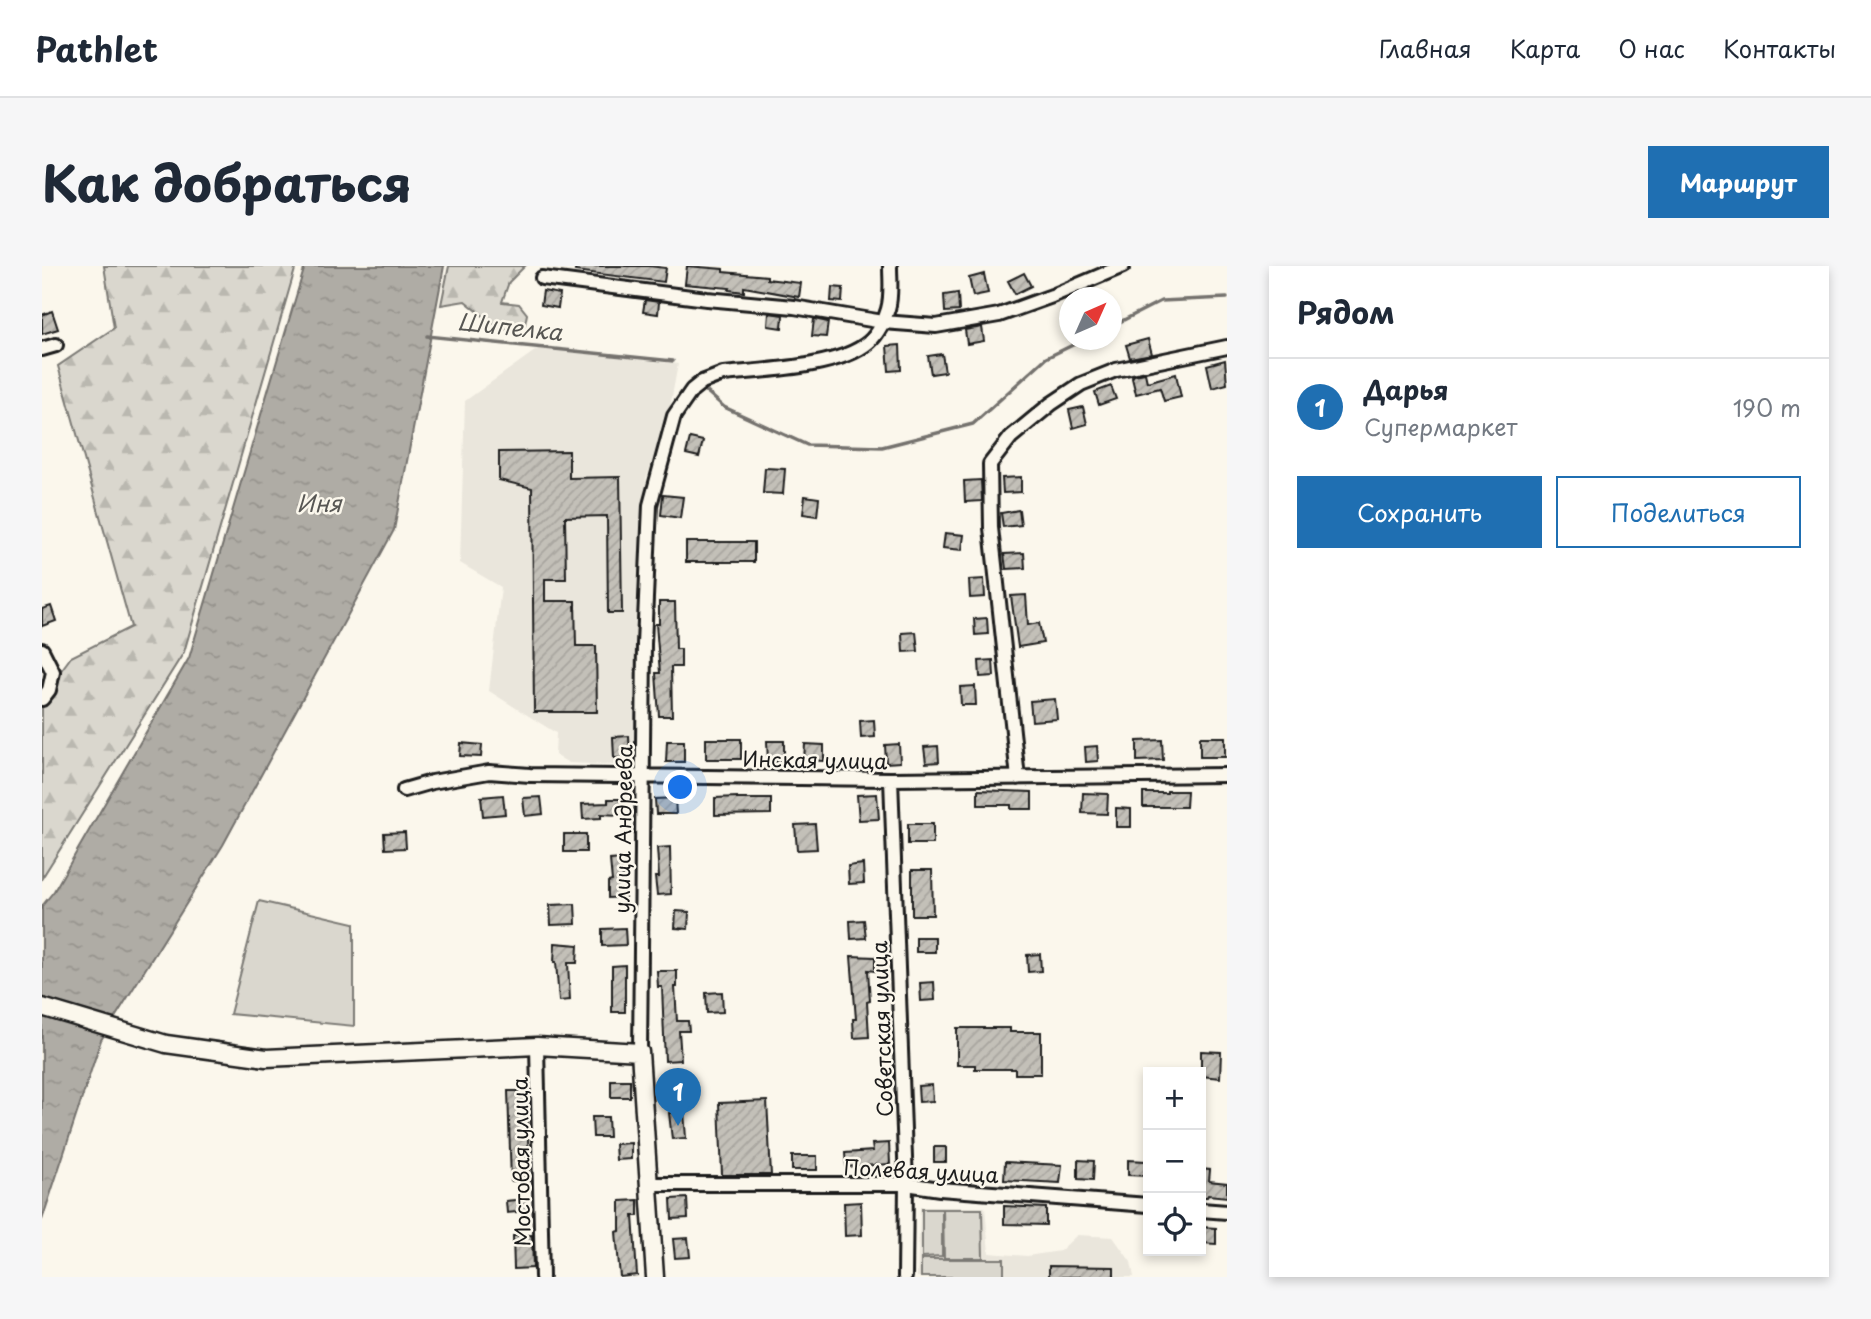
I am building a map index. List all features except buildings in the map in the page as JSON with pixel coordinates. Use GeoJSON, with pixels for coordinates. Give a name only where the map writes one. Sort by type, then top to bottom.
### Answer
{"type":"FeatureCollection","features":[{"type":"Feature","properties":{"kind":"main road"},"geometry":{"type":"LineString","coordinates":[[42,1007],[166,1044],[267,1059],[537,1046],[640,1052]]}},
{"type":"Feature","properties":{"kind":"main road","name":"улица Андреева"},"geometry":{"type":"LineString","coordinates":[[640,1052],[655,1277]]}},
{"type":"Feature","properties":{"kind":"street"},"geometry":{"type":"LineString","coordinates":[[883,322],[889,307],[890,266]]}},
{"type":"Feature","properties":{"kind":"street"},"geometry":{"type":"LineString","coordinates":[[542,278],[794,307],[883,322],[936,326],[999,315],[1123,266]]}},
{"type":"Feature","properties":{"kind":"street","name":"улица Андреева"},"geometry":{"type":"LineString","coordinates":[[640,1052],[644,644],[650,505],[674,416],[692,390],[702,382],[723,374],[819,363],[853,352],[870,341],[883,322]]}},
{"type":"Feature","properties":{"kind":"street"},"geometry":{"type":"LineString","coordinates":[[42,349],[56,345]]}},
{"type":"Feature","properties":{"kind":"street"},"geometry":{"type":"LineString","coordinates":[[1018,778],[991,528],[990,464],[1011,437],[1051,404],[1081,384],[1116,370],[1227,347]]}},
{"type":"Feature","properties":{"kind":"street"},"geometry":{"type":"LineString","coordinates":[[42,650],[53,672],[49,690],[42,699]]}},
{"type":"Feature","properties":{"kind":"street","name":"Инская улица"},"geometry":{"type":"LineString","coordinates":[[404,790],[489,772],[891,779],[1227,775]]}},
{"type":"Feature","properties":{"kind":"street","name":"Советская улица"},"geometry":{"type":"LineString","coordinates":[[891,779],[906,1184],[905,1277]]}},
{"type":"Feature","properties":{"kind":"street","name":"Мостовая улица"},"geometry":{"type":"LineString","coordinates":[[537,1046],[542,1277]]}},
{"type":"Feature","properties":{"kind":"street","name":"Полевая улица"},"geometry":{"type":"LineString","coordinates":[[649,1184],[906,1184],[1143,1205]]}},
{"type":"Feature","properties":{"kind":"street"},"geometry":{"type":"LineString","coordinates":[[1206,1210],[1227,1212]]}},
{"type":"Feature","properties":{"kind":"shaded area"},"geometry":{"type":"Polygon","coordinates":[[[539,348],[678,364],[667,423],[646,479],[636,766],[569,763],[555,755],[556,733],[489,691],[501,587],[460,563],[465,401],[539,348]]]}},
{"type":"Feature","properties":{"kind":"shaded area"},"geometry":{"type":"Polygon","coordinates":[[[920,1207],[985,1207],[989,1253],[1027,1256],[1060,1251],[1077,1235],[1113,1237],[1131,1262],[1134,1277],[917,1277],[920,1207]]]}},
{"type":"Feature","properties":{"kind":"green space"},"geometry":{"type":"Polygon","coordinates":[[[104,266],[296,266],[184,652],[42,878],[42,696],[71,657],[131,627],[58,366],[114,328],[104,266]]]}},
{"type":"Feature","properties":{"kind":"green space"},"geometry":{"type":"Polygon","coordinates":[[[449,266],[525,266],[509,282],[502,302],[519,304],[527,314],[523,334],[497,327],[465,301],[441,305],[449,266]]]}},
{"type":"Feature","properties":{"kind":"green space"},"geometry":{"type":"Polygon","coordinates":[[[259,901],[354,923],[354,1026],[230,1014],[259,901]]]}},
{"type":"Feature","properties":{"kind":"green space"},"geometry":{"type":"Polygon","coordinates":[[[922,1209],[942,1209],[942,1256],[922,1257],[922,1209]]]}},
{"type":"Feature","properties":{"kind":"green space"},"geometry":{"type":"Polygon","coordinates":[[[943,1209],[982,1209],[983,1258],[944,1258],[943,1209]]]}},
{"type":"Feature","properties":{"kind":"green space"},"geometry":{"type":"Polygon","coordinates":[[[921,1259],[1004,1259],[1004,1277],[921,1277],[921,1259]]]}},
{"type":"Feature","properties":{"kind":"water","name":"Иня"},"geometry":{"type":"Polygon","coordinates":[[[305,266],[444,266],[394,530],[223,845],[101,1040],[42,1220],[42,906],[54,891],[189,658],[305,266]]]}},
{"type":"Feature","properties":{"kind":"waterway","name":"Шипелка"},"geometry":{"type":"LineString","coordinates":[[1122,321],[1161,301],[1227,298]]}},
{"type":"Feature","properties":{"kind":"waterway","name":"Шипелка"},"geometry":{"type":"LineString","coordinates":[[427,336],[673,361]]}},
{"type":"Feature","properties":{"kind":"waterway","name":"Шипелка"},"geometry":{"type":"LineString","coordinates":[[706,391],[724,407],[807,445],[882,447],[973,424],[1046,358],[1062,350]]}},
{"type":"Feature","properties":{"kind":"place","name":"Дарья"},"geometry":{"type":"Point","coordinates":[678,1126]}}]}
